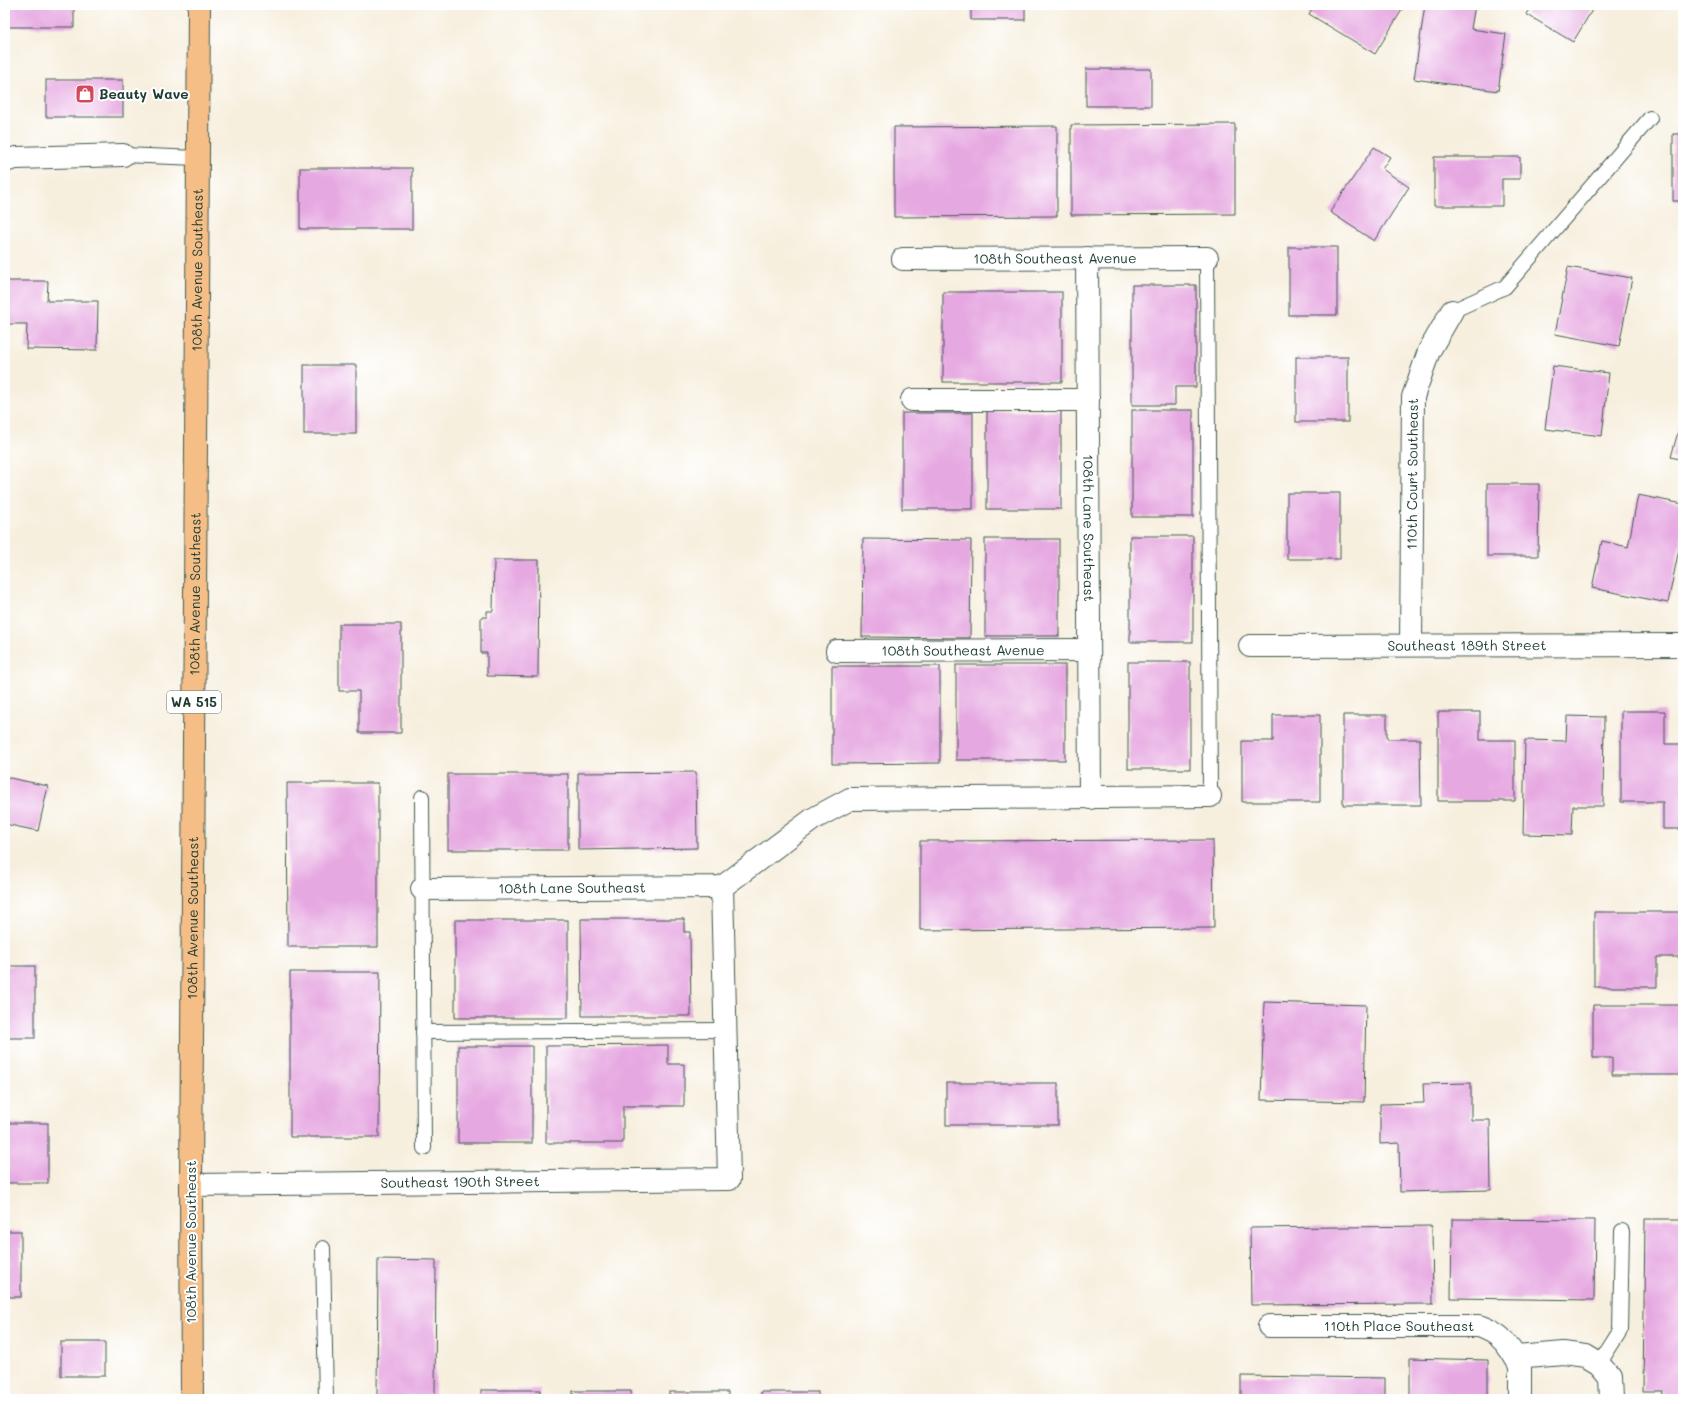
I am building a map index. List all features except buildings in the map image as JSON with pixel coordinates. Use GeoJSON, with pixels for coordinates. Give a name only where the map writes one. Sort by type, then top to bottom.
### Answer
{"type":"FeatureCollection","features":[{"type":"Feature","properties":{"kind":"main road","name":"108th Avenue Southeast"},"geometry":{"type":"LineString","coordinates":[[192,1399],[190,1185],[199,5]]}},
{"type":"Feature","properties":{"kind":"street"},"geometry":{"type":"LineString","coordinates":[[5,161],[16,158],[123,155]]}},
{"type":"Feature","properties":{"kind":"street","name":"108th Lane Southeast"},"geometry":{"type":"LineString","coordinates":[[1088,258],[1090,798]]}},
{"type":"Feature","properties":{"kind":"street","name":"108th Southeast Avenue"},"geometry":{"type":"LineString","coordinates":[[903,259],[1207,258]]}},
{"type":"Feature","properties":{"kind":"street","name":"110th Court Southeast"},"geometry":{"type":"LineString","coordinates":[[1411,645],[1412,397],[1428,351],[1452,311]]}},
{"type":"Feature","properties":{"kind":"street"},"geometry":{"type":"LineString","coordinates":[[912,400],[1088,400]]}},
{"type":"Feature","properties":{"kind":"street","name":"Southeast 189th Street"},"geometry":{"type":"LineString","coordinates":[[1250,646],[1683,645]]}},
{"type":"Feature","properties":{"kind":"street","name":"108th Southeast Avenue"},"geometry":{"type":"LineString","coordinates":[[838,652],[1089,650]]}},
{"type":"Feature","properties":{"kind":"street"},"geometry":{"type":"LineString","coordinates":[[725,1030],[722,887],[813,819],[850,799],[1210,796]]}},
{"type":"Feature","properties":{"kind":"street","name":"108th Lane Southeast"},"geometry":{"type":"LineString","coordinates":[[422,889],[722,887]]}},
{"type":"Feature","properties":{"kind":"street","name":"Southeast 190th Street"},"geometry":{"type":"LineString","coordinates":[[190,1185],[729,1179],[725,1030]]}},
{"type":"Feature","properties":{"kind":"street","name":"110th Place Southeast"},"geometry":{"type":"LineString","coordinates":[[1269,1326],[1478,1326],[1494,1331],[1508,1345],[1515,1357],[1520,1366],[1520,1399]]}},
{"type":"Feature","properties":{"kind":"street"},"geometry":{"type":"LineString","coordinates":[[1515,1357],[1563,1353],[1586,1356],[1599,1364],[1610,1377],[1611,1399]]}},
{"type":"Feature","properties":{"kind":"lane"},"geometry":{"type":"LineString","coordinates":[[1452,311],[1505,287],[1650,118]]}},
{"type":"Feature","properties":{"kind":"lane"},"geometry":{"type":"LineString","coordinates":[[123,155],[198,158]]}},
{"type":"Feature","properties":{"kind":"lane"},"geometry":{"type":"LineString","coordinates":[[1207,258],[1210,796]]}},
{"type":"Feature","properties":{"kind":"lane"},"geometry":{"type":"LineString","coordinates":[[422,797],[424,1148]]}},
{"type":"Feature","properties":{"kind":"lane"},"geometry":{"type":"LineString","coordinates":[[423,1032],[725,1030]]}},
{"type":"Feature","properties":{"kind":"lane"},"geometry":{"type":"LineString","coordinates":[[1599,1364],[1620,1331],[1622,1231]]}},
{"type":"Feature","properties":{"kind":"lane"},"geometry":{"type":"LineString","coordinates":[[323,1248],[326,1399]]}},
{"type":"Feature","properties":{"kind":"place","name":"Beauty Wave"},"geometry":{"type":"Point","coordinates":[85,94]}}]}
